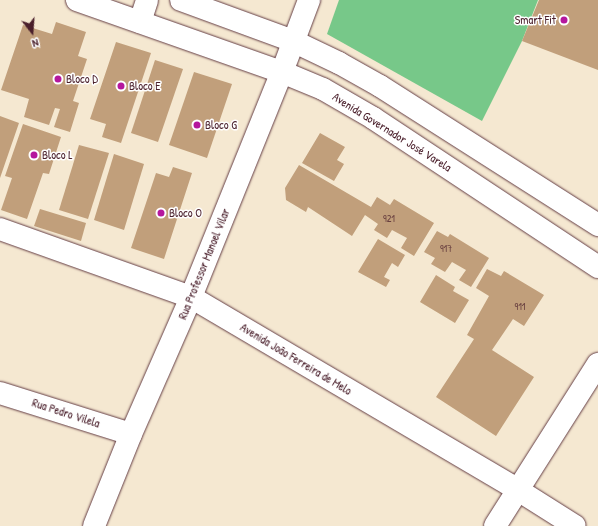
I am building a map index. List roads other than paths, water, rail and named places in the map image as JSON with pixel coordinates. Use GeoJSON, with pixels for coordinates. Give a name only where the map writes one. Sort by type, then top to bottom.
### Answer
{"type":"FeatureCollection","features":[{"type":"Feature","properties":{"kind":"street","name":"Avenida Governador José Varela"},"geometry":{"type":"LineString","coordinates":[[78,0],[282,72],[323,89],[373,118],[598,267]]}},
{"type":"Feature","properties":{"kind":"street"},"geometry":{"type":"LineString","coordinates":[[140,22],[147,0]]}},
{"type":"Feature","properties":{"kind":"street"},"geometry":{"type":"LineString","coordinates":[[181,0],[293,41],[339,63],[388,92],[598,225]]}},
{"type":"Feature","properties":{"kind":"street","name":"Rua Professor Manoel Vilar"},"geometry":{"type":"LineString","coordinates":[[94,526],[131,434],[191,297],[282,72],[309,0]]}},
{"type":"Feature","properties":{"kind":"street"},"geometry":{"type":"LineString","coordinates":[[373,118],[388,92]]}},
{"type":"Feature","properties":{"kind":"street","name":"Avenida João Ferreira de Melo"},"geometry":{"type":"LineString","coordinates":[[0,229],[191,297],[518,490],[575,526]]}},
{"type":"Feature","properties":{"kind":"street"},"geometry":{"type":"LineString","coordinates":[[495,526],[598,364]]}},
{"type":"Feature","properties":{"kind":"street","name":"Rua Pedro Vilela"},"geometry":{"type":"LineString","coordinates":[[0,393],[131,434]]}},
{"type":"Feature","properties":{"kind":"place","name":"Smart Fit"},"geometry":{"type":"Point","coordinates":[564,20]}},
{"type":"Feature","properties":{"kind":"place","name":"Bloco D"},"geometry":{"type":"Point","coordinates":[58,79]}},
{"type":"Feature","properties":{"kind":"place","name":"Bloco E"},"geometry":{"type":"Point","coordinates":[121,86]}},
{"type":"Feature","properties":{"kind":"place","name":"Bloco G"},"geometry":{"type":"Point","coordinates":[197,125]}},
{"type":"Feature","properties":{"kind":"place","name":"Bloco L"},"geometry":{"type":"Point","coordinates":[34,155]}},
{"type":"Feature","properties":{"kind":"place","name":"Bloco O"},"geometry":{"type":"Point","coordinates":[161,213]}}]}
